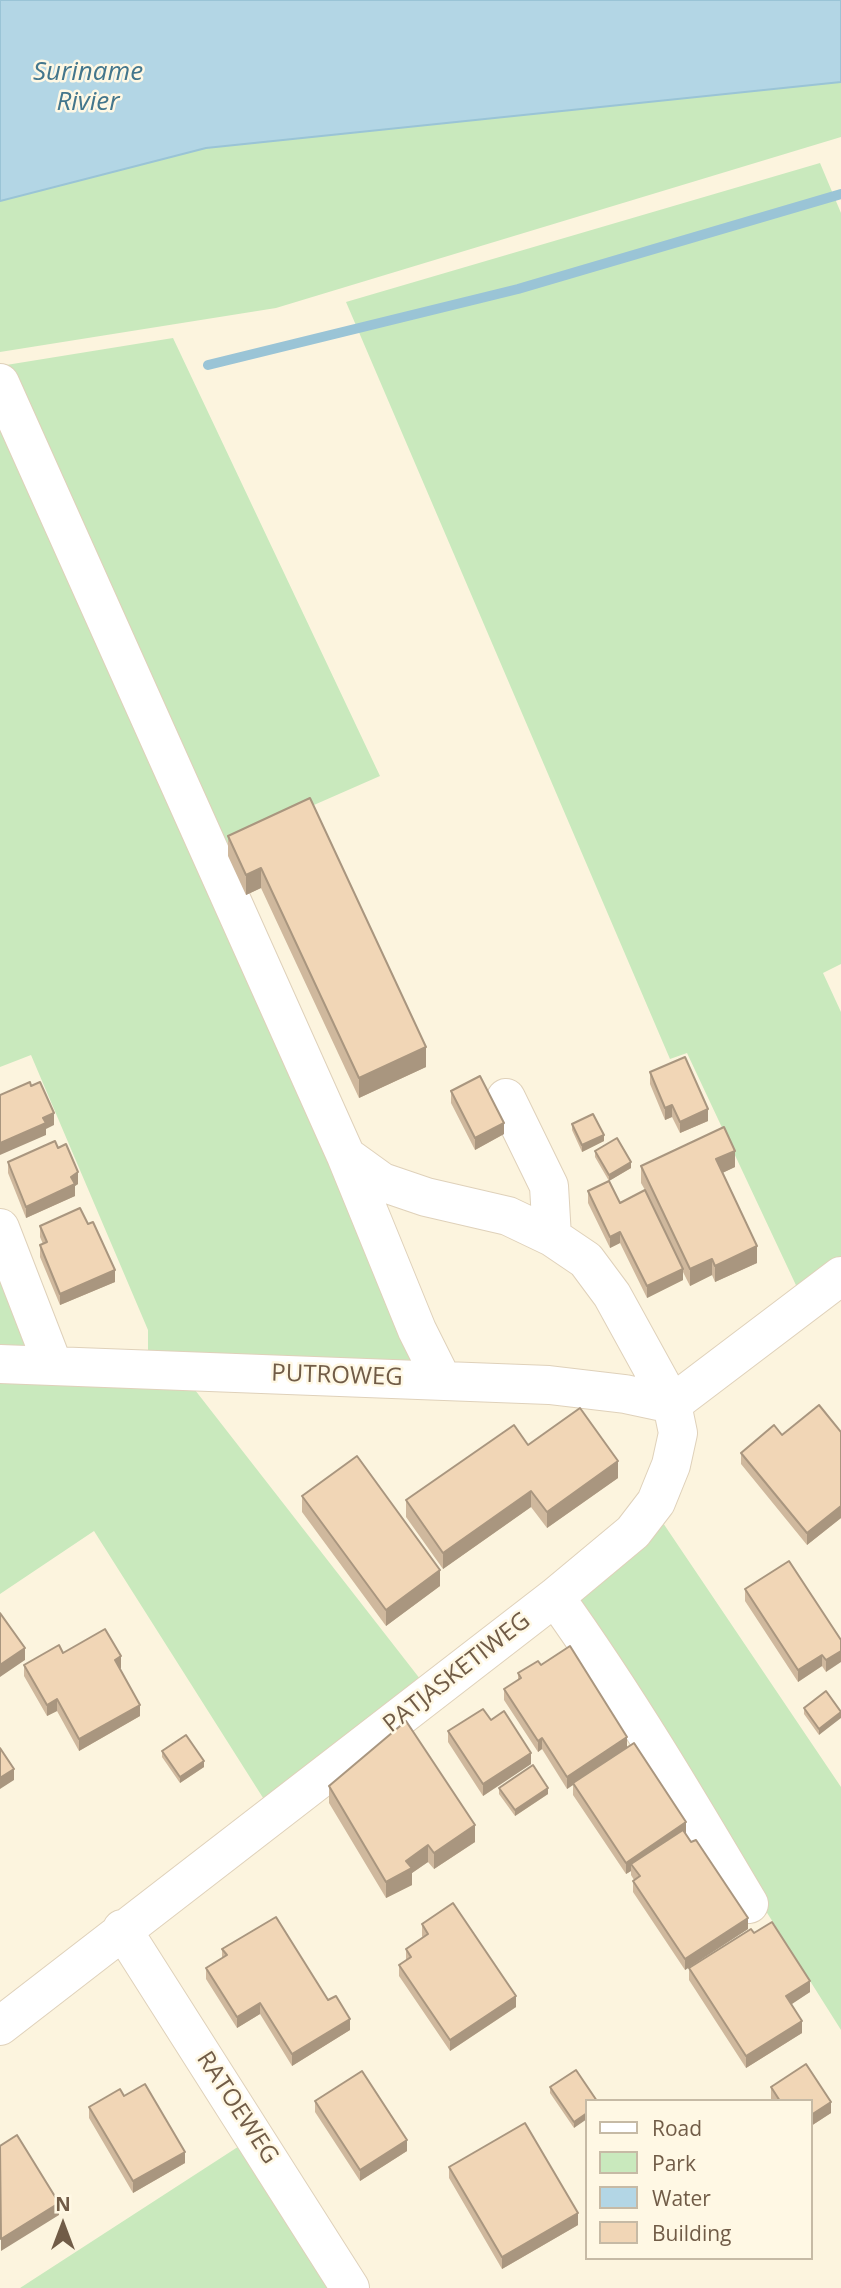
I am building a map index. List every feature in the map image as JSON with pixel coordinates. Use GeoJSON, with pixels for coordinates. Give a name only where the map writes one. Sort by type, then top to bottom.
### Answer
{"type":"FeatureCollection","features":[{"type":"Feature","properties":{"kind":"street"},"geometry":{"type":"LineString","coordinates":[[0,383],[346,1156],[416,1330],[442,1380]]}},
{"type":"Feature","properties":{"kind":"street"},"geometry":{"type":"LineString","coordinates":[[506,1098],[549,1186],[552,1237]]}},
{"type":"Feature","properties":{"kind":"street"},"geometry":{"type":"LineString","coordinates":[[346,1156],[382,1182],[426,1197],[508,1216],[552,1237],[586,1260],[612,1295],[672,1404],[841,1276]]}},
{"type":"Feature","properties":{"kind":"street"},"geometry":{"type":"LineString","coordinates":[[0,1228],[53,1365]]}},
{"type":"Feature","properties":{"kind":"street","name":"PUTROWEG"},"geometry":{"type":"LineString","coordinates":[[0,1364],[549,1385],[625,1394],[672,1404]]}},
{"type":"Feature","properties":{"kind":"street","name":"PATJASKETIWEG"},"geometry":{"type":"LineString","coordinates":[[0,2026],[122,1928],[555,1597],[633,1532],[656,1502],[671,1465],[678,1433],[672,1404]]}},
{"type":"Feature","properties":{"kind":"street"},"geometry":{"type":"LineString","coordinates":[[555,1597],[605,1667],[653,1742],[748,1904]]}},
{"type":"Feature","properties":{"kind":"street","name":"RATOEWEG"},"geometry":{"type":"LineString","coordinates":[[122,1928],[350,2288]]}},
{"type":"Feature","properties":{"kind":"green space"},"geometry":{"type":"Polygon","coordinates":[[[841,82],[841,137],[276,308],[0,352],[0,201],[206,148],[841,82]]]}},
{"type":"Feature","properties":{"kind":"green space"},"geometry":{"type":"Polygon","coordinates":[[[820,163],[841,213],[841,964],[823,973],[841,1012],[841,1267],[802,1298],[687,1053],[670,1059],[346,302],[820,163]]]}},
{"type":"Feature","properties":{"kind":"green space"},"geometry":{"type":"Polygon","coordinates":[[[173,338],[380,776],[200,855],[427,1371],[148,1360],[148,1330],[31,1055],[0,1067],[0,366],[173,338]]]}},
{"type":"Feature","properties":{"kind":"green space"},"geometry":{"type":"Polygon","coordinates":[[[0,1270],[30,1357],[0,1355],[0,1270]]]}},
{"type":"Feature","properties":{"kind":"green space"},"geometry":{"type":"Polygon","coordinates":[[[0,1376],[188,1381],[424,1684],[265,1801],[94,1531],[0,1594],[0,1376]]]}},
{"type":"Feature","properties":{"kind":"green space"},"geometry":{"type":"Polygon","coordinates":[[[659,1517],[841,1787],[841,2030],[569,1599],[659,1517]]]}},
{"type":"Feature","properties":{"kind":"green space"},"geometry":{"type":"Polygon","coordinates":[[[247,2141],[335,2288],[20,2288],[247,2141]]]}},
{"type":"Feature","properties":{"kind":"water","name":"Suriname Rivier"},"geometry":{"type":"Polygon","coordinates":[[[0,0],[841,0],[841,82],[206,148],[0,201],[0,0]]]}},
{"type":"Feature","properties":{"kind":"building"},"geometry":{"type":"Polygon","coordinates":[[[310,798],[426,1047],[359,1078],[261,868],[246,875],[228,836],[310,798]]]}},
{"type":"Feature","properties":{"kind":"building"},"geometry":{"type":"Polygon","coordinates":[[[685,1057],[708,1109],[680,1122],[672,1105],[665,1108],[650,1072],[685,1057]]]}},
{"type":"Feature","properties":{"kind":"building"},"geometry":{"type":"Polygon","coordinates":[[[480,1076],[504,1123],[475,1138],[451,1091],[480,1076]]]}},
{"type":"Feature","properties":{"kind":"building"},"geometry":{"type":"Polygon","coordinates":[[[30,1082],[31,1086],[40,1082],[54,1113],[43,1118],[46,1123],[0,1143],[0,1095],[30,1082]]]}},
{"type":"Feature","properties":{"kind":"building"},"geometry":{"type":"Polygon","coordinates":[[[593,1114],[604,1135],[582,1145],[572,1124],[593,1114]]]}},
{"type":"Feature","properties":{"kind":"building"},"geometry":{"type":"Polygon","coordinates":[[[724,1127],[735,1151],[716,1159],[757,1246],[715,1266],[712,1259],[690,1269],[641,1166],[724,1127]]]}},
{"type":"Feature","properties":{"kind":"building"},"geometry":{"type":"Polygon","coordinates":[[[617,1138],[631,1162],[609,1175],[595,1151],[617,1138]]]}},
{"type":"Feature","properties":{"kind":"building"},"geometry":{"type":"Polygon","coordinates":[[[55,1141],[58,1148],[66,1144],[78,1172],[71,1177],[75,1184],[26,1207],[8,1162],[55,1141]]]}},
{"type":"Feature","properties":{"kind":"building"},"geometry":{"type":"Polygon","coordinates":[[[609,1181],[620,1203],[645,1190],[683,1269],[647,1286],[620,1232],[610,1237],[588,1191],[609,1181]]]}},
{"type":"Feature","properties":{"kind":"building"},"geometry":{"type":"Polygon","coordinates":[[[80,1208],[88,1224],[93,1222],[115,1270],[60,1294],[40,1245],[47,1242],[40,1226],[80,1208]]]}},
{"type":"Feature","properties":{"kind":"building"},"geometry":{"type":"Polygon","coordinates":[[[819,1405],[841,1432],[841,1506],[807,1533],[741,1453],[774,1425],[782,1435],[819,1405]]]}},
{"type":"Feature","properties":{"kind":"building"},"geometry":{"type":"Polygon","coordinates":[[[580,1408],[618,1461],[547,1512],[531,1491],[443,1553],[406,1500],[514,1425],[528,1445],[580,1408]]]}},
{"type":"Feature","properties":{"kind":"building"},"geometry":{"type":"Polygon","coordinates":[[[357,1456],[440,1570],[386,1610],[302,1496],[357,1456]]]}},
{"type":"Feature","properties":{"kind":"building"},"geometry":{"type":"Polygon","coordinates":[[[789,1561],[841,1640],[841,1651],[826,1660],[822,1655],[798,1670],[745,1589],[789,1561]]]}},
{"type":"Feature","properties":{"kind":"building"},"geometry":{"type":"Polygon","coordinates":[[[0,1613],[25,1648],[0,1665],[0,1613]]]}},
{"type":"Feature","properties":{"kind":"building"},"geometry":{"type":"Polygon","coordinates":[[[105,1629],[121,1656],[115,1660],[140,1705],[79,1739],[57,1699],[47,1705],[24,1665],[59,1645],[63,1653],[105,1629]]]}},
{"type":"Feature","properties":{"kind":"building"},"geometry":{"type":"Polygon","coordinates":[[[570,1646],[627,1737],[567,1777],[542,1738],[538,1741],[504,1689],[521,1678],[518,1673],[538,1661],[541,1665],[570,1646]]]}},
{"type":"Feature","properties":{"kind":"building"},"geometry":{"type":"Polygon","coordinates":[[[826,1691],[841,1712],[819,1729],[804,1708],[826,1691]]]}},
{"type":"Feature","properties":{"kind":"building"},"geometry":{"type":"Polygon","coordinates":[[[483,1709],[491,1720],[504,1711],[531,1753],[483,1784],[448,1731],[483,1709]]]}},
{"type":"Feature","properties":{"kind":"building"},"geometry":{"type":"Polygon","coordinates":[[[406,1721],[475,1825],[434,1853],[428,1845],[406,1861],[412,1868],[386,1882],[329,1786],[406,1721]]]}},
{"type":"Feature","properties":{"kind":"building"},"geometry":{"type":"Polygon","coordinates":[[[186,1735],[204,1761],[180,1777],[162,1751],[186,1735]]]}},
{"type":"Feature","properties":{"kind":"building"},"geometry":{"type":"Polygon","coordinates":[[[634,1743],[686,1822],[626,1863],[573,1783],[634,1743]]]}},
{"type":"Feature","properties":{"kind":"building"},"geometry":{"type":"Polygon","coordinates":[[[0,1748],[14,1769],[0,1778],[0,1748]]]}},
{"type":"Feature","properties":{"kind":"building"},"geometry":{"type":"Polygon","coordinates":[[[533,1765],[548,1788],[515,1810],[499,1788],[533,1765]]]}},
{"type":"Feature","properties":{"kind":"building"},"geometry":{"type":"Polygon","coordinates":[[[683,1830],[691,1842],[696,1840],[748,1918],[685,1959],[633,1881],[640,1876],[631,1864],[683,1830]]]}},
{"type":"Feature","properties":{"kind":"building"},"geometry":{"type":"Polygon","coordinates":[[[453,1903],[516,1996],[450,2040],[399,1965],[411,1957],[406,1949],[428,1934],[422,1924],[453,1903]]]}},
{"type":"Feature","properties":{"kind":"building"},"geometry":{"type":"Polygon","coordinates":[[[276,1917],[328,2000],[336,1996],[350,2019],[292,2054],[260,2003],[237,2017],[206,1968],[227,1955],[222,1949],[276,1917]]]}},
{"type":"Feature","properties":{"kind":"building"},"geometry":{"type":"Polygon","coordinates":[[[772,1922],[810,1981],[786,1996],[802,2021],[746,2056],[689,1968],[751,1929],[754,1933],[772,1922]]]}},
{"type":"Feature","properties":{"kind":"building"},"geometry":{"type":"Polygon","coordinates":[[[806,2064],[831,2102],[813,2114],[813,2099],[779,2099],[771,2087],[806,2064]]]}},
{"type":"Feature","properties":{"kind":"building"},"geometry":{"type":"Polygon","coordinates":[[[576,2070],[596,2099],[586,2099],[586,2114],[574,2122],[550,2087],[576,2070]]]}},
{"type":"Feature","properties":{"kind":"building"},"geometry":{"type":"Polygon","coordinates":[[[362,2071],[407,2140],[360,2170],[315,2101],[362,2071]]]}},
{"type":"Feature","properties":{"kind":"building"},"geometry":{"type":"Polygon","coordinates":[[[145,2084],[185,2152],[133,2181],[89,2107],[120,2089],[124,2096],[145,2084]]]}},
{"type":"Feature","properties":{"kind":"building"},"geometry":{"type":"Polygon","coordinates":[[[525,2123],[578,2213],[502,2257],[449,2167],[525,2123]]]}},
{"type":"Feature","properties":{"kind":"building"},"geometry":{"type":"Polygon","coordinates":[[[17,2135],[59,2203],[1,2239],[0,2146],[17,2135]]]}},
{"type":"Feature","properties":{"kind":"waterway"},"geometry":{"type":"LineString","coordinates":[[208,365],[518,289],[841,194]]}}]}
